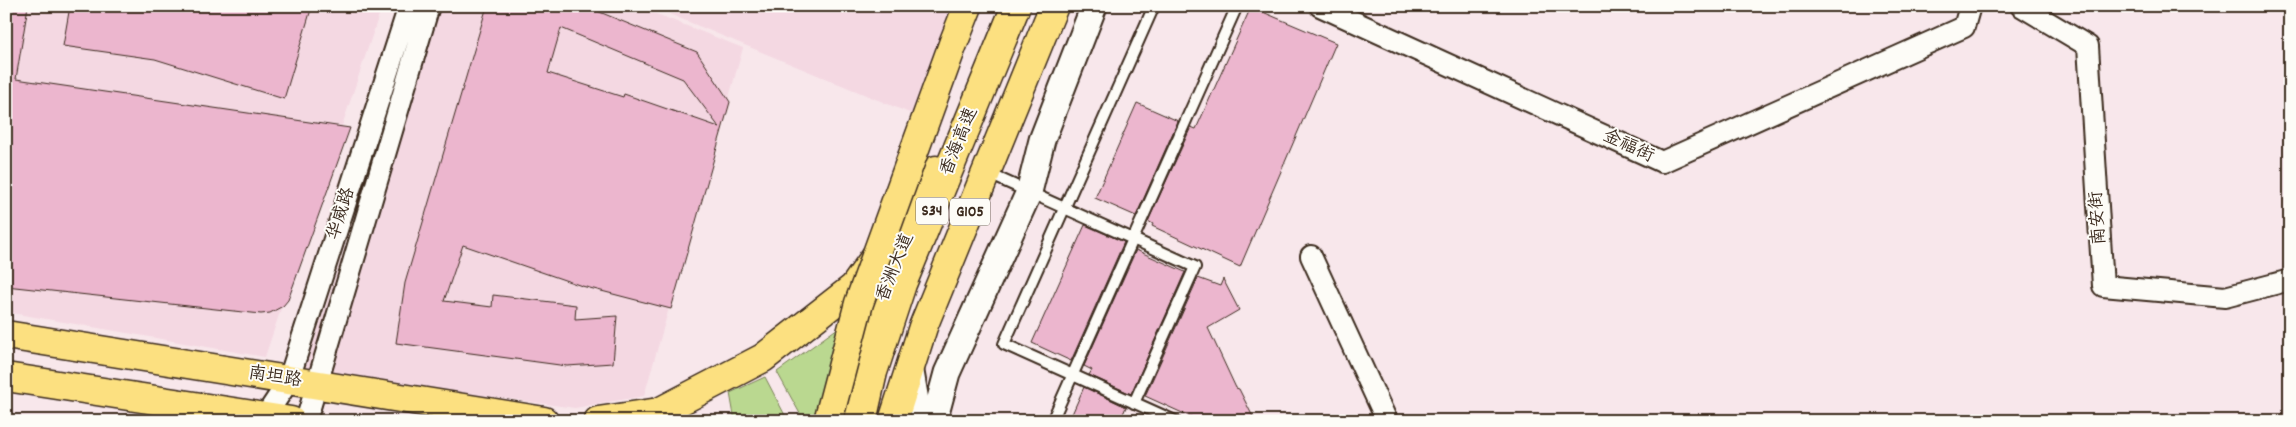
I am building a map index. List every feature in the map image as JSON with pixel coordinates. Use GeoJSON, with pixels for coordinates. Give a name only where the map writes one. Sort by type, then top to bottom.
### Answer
{"type":"FeatureCollection","features":[{"type":"Feature","properties":{"kind":"main road","name":"S34"},"geometry":{"type":"LineString","coordinates":[[828,421],[859,303],[968,6]]}},
{"type":"Feature","properties":{"kind":"main road","name":"香洲大道"},"geometry":{"type":"LineString","coordinates":[[839,421],[890,279],[1004,6]]}},
{"type":"Feature","properties":{"kind":"main road","name":"香海高速"},"geometry":{"type":"LineString","coordinates":[[862,421],[873,372],[902,284],[1016,6]]}},
{"type":"Feature","properties":{"kind":"main road","name":"G105"},"geometry":{"type":"LineString","coordinates":[[893,421],[923,327],[1054,6]]}},
{"type":"Feature","properties":{"kind":"main road"},"geometry":{"type":"LineString","coordinates":[[598,421],[659,412],[763,358],[854,287],[936,170]]}},
{"type":"Feature","properties":{"kind":"main road","name":"南坦路"},"geometry":{"type":"LineString","coordinates":[[6,335],[288,382],[316,384],[544,421]]}},
{"type":"Feature","properties":{"kind":"main road"},"geometry":{"type":"LineString","coordinates":[[83,389],[87,348]]}},
{"type":"Feature","properties":{"kind":"main road"},"geometry":{"type":"LineString","coordinates":[[6,377],[273,420]]}},
{"type":"Feature","properties":{"kind":"street","name":"华威路"},"geometry":{"type":"LineString","coordinates":[[273,420],[288,382],[409,6]]}},
{"type":"Feature","properties":{"kind":"street"},"geometry":{"type":"LineString","coordinates":[[306,421],[429,6]]}},
{"type":"Feature","properties":{"kind":"street"},"geometry":{"type":"LineString","coordinates":[[934,421],[948,373],[1029,192],[1042,140],[1094,6]]}},
{"type":"Feature","properties":{"kind":"street","name":"金福街"},"geometry":{"type":"LineString","coordinates":[[1320,6],[1662,162],[1964,27],[1970,6]]}},
{"type":"Feature","properties":{"kind":"street","name":"南安街"},"geometry":{"type":"LineString","coordinates":[[2021,6],[2088,46],[2103,286],[2225,297],[2287,280]]}},
{"type":"Feature","properties":{"kind":"street"},"geometry":{"type":"LineString","coordinates":[[1311,256],[1387,421]]}},
{"type":"Feature","properties":{"kind":"street"},"geometry":{"type":"LineString","coordinates":[[912,362],[922,421]]}},
{"type":"Feature","properties":{"kind":"lane"},"geometry":{"type":"LineString","coordinates":[[1154,6],[1004,344],[1175,421]]}},
{"type":"Feature","properties":{"kind":"lane"},"geometry":{"type":"LineString","coordinates":[[1052,421],[1237,6]]}},
{"type":"Feature","properties":{"kind":"lane"},"geometry":{"type":"LineString","coordinates":[[986,172],[1195,267],[1134,403]]}},
{"type":"Feature","properties":{"kind":"shaded area"},"geometry":{"type":"Polygon","coordinates":[[[6,6],[382,6],[265,357],[6,312],[6,6]]]}},
{"type":"Feature","properties":{"kind":"shaded area"},"geometry":{"type":"Polygon","coordinates":[[[426,6],[636,6],[743,48],[644,396],[575,408],[304,371],[426,6]]]}},
{"type":"Feature","properties":{"kind":"shaded area"},"geometry":{"type":"Polygon","coordinates":[[[650,6],[957,6],[912,114],[650,6]]]}},
{"type":"Feature","properties":{"kind":"green space"},"geometry":{"type":"Polygon","coordinates":[[[849,320],[819,421],[804,421],[777,372],[849,320]]]}},
{"type":"Feature","properties":{"kind":"green space"},"geometry":{"type":"Polygon","coordinates":[[[765,377],[788,421],[735,421],[730,393],[765,377]]]}},
{"type":"Feature","properties":{"kind":"building"},"geometry":{"type":"Polygon","coordinates":[[[6,6],[28,6],[16,79],[350,128],[288,300],[283,306],[270,313],[261,314],[6,286],[6,6]]]}},
{"type":"Feature","properties":{"kind":"building"},"geometry":{"type":"Polygon","coordinates":[[[70,6],[312,6],[284,99],[155,59],[63,46],[70,6]]]}},
{"type":"Feature","properties":{"kind":"building"},"geometry":{"type":"Polygon","coordinates":[[[487,6],[585,6],[697,52],[730,102],[671,309],[582,286],[463,245],[444,301],[492,307],[493,295],[576,305],[575,319],[617,316],[613,363],[567,366],[396,343],[405,283],[487,6]],[[561,28],[548,73],[623,97],[624,94],[719,127],[683,79],[561,28]]]}},
{"type":"Feature","properties":{"kind":"building"},"geometry":{"type":"Polygon","coordinates":[[[1251,7],[1336,43],[1240,267],[1152,226],[1153,224],[1148,221],[1191,127],[1196,129],[1251,7]]]}},
{"type":"Feature","properties":{"kind":"building"},"geometry":{"type":"Polygon","coordinates":[[[1137,103],[1178,121],[1136,216],[1095,198],[1137,103]]]}},
{"type":"Feature","properties":{"kind":"building"},"geometry":{"type":"Polygon","coordinates":[[[1085,225],[1124,242],[1071,361],[1032,343],[1085,225]]]}},
{"type":"Feature","properties":{"kind":"building"},"geometry":{"type":"Polygon","coordinates":[[[1136,250],[1185,272],[1131,394],[1089,375],[1092,370],[1084,366],[1136,250]]]}},
{"type":"Feature","properties":{"kind":"building"},"geometry":{"type":"Polygon","coordinates":[[[1198,278],[1220,286],[1223,279],[1239,310],[1208,328],[1236,388],[1239,389],[1255,421],[1200,421],[1145,396],[1198,278]]]}},
{"type":"Feature","properties":{"kind":"building"},"geometry":{"type":"Polygon","coordinates":[[[1084,387],[1126,407],[1120,421],[1069,421],[1084,387]]]}}]}
